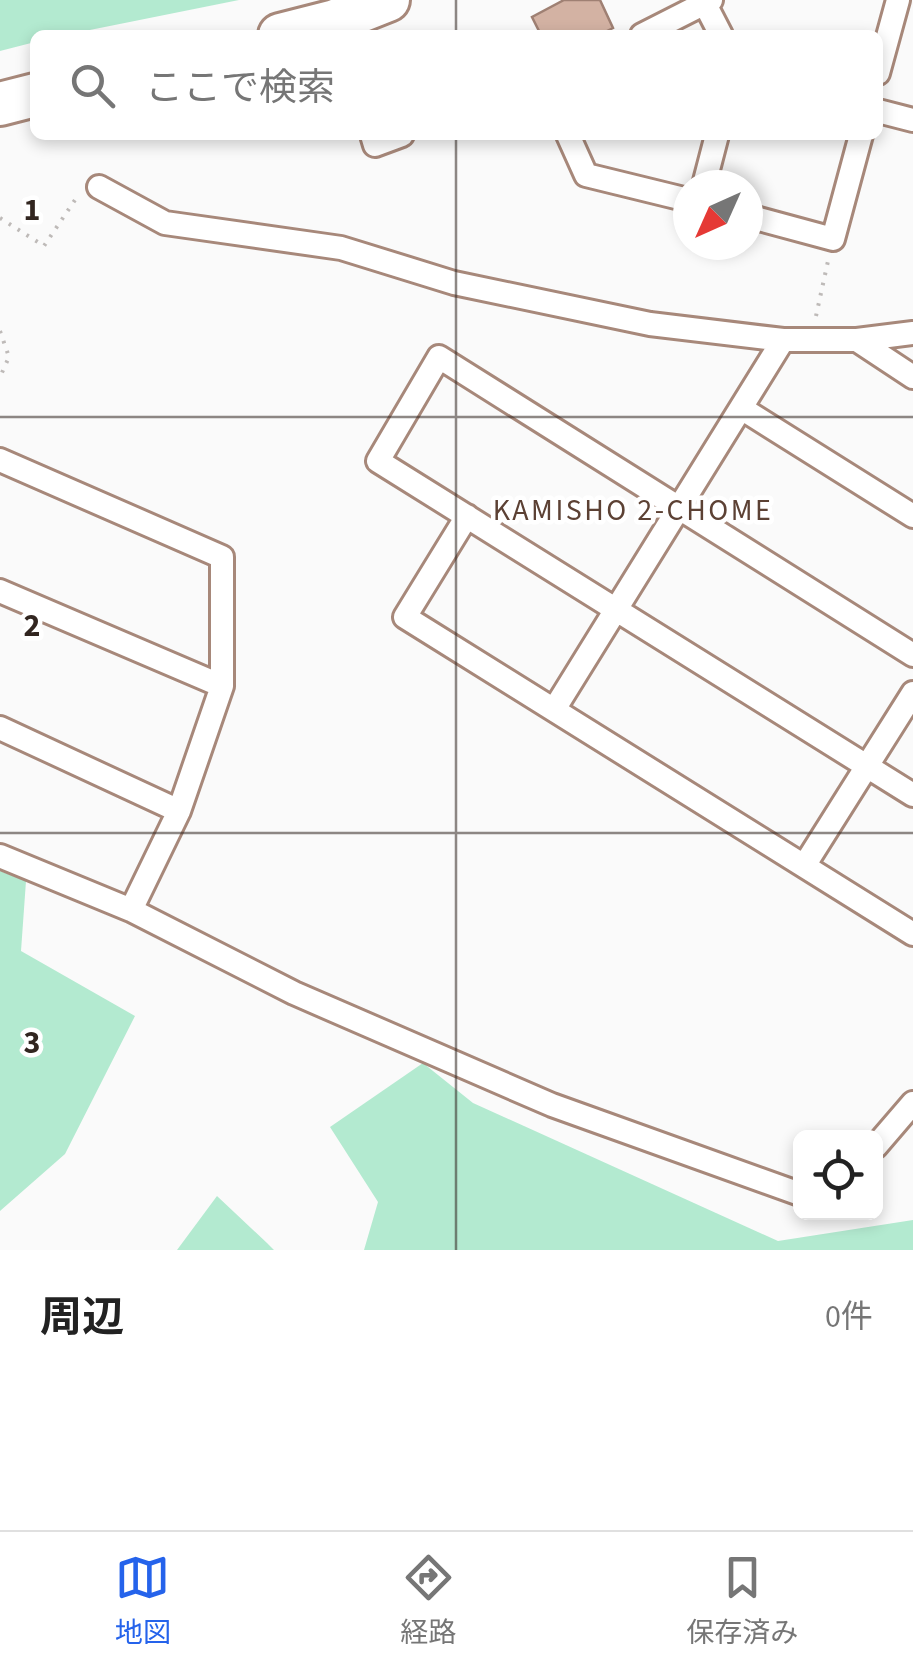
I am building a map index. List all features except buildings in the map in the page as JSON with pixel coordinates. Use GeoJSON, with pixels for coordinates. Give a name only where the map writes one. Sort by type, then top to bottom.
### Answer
{"type":"FeatureCollection","features":[{"type":"Feature","properties":{"kind":"highway"},"geometry":{"type":"LineString","coordinates":[[338,28],[388,0]]}},
{"type":"Feature","properties":{"kind":"highway"},"geometry":{"type":"LineString","coordinates":[[0,104],[30,96]]}},
{"type":"Feature","properties":{"kind":"street"},"geometry":{"type":"LineString","coordinates":[[883,56],[898,0]]}},
{"type":"Feature","properties":{"kind":"street"},"geometry":{"type":"LineString","coordinates":[[652,30],[708,2],[720,30]]}},
{"type":"Feature","properties":{"kind":"street"},"geometry":{"type":"LineString","coordinates":[[883,112],[913,120]]}},
{"type":"Feature","properties":{"kind":"street"},"geometry":{"type":"LineString","coordinates":[[570,140],[586,175],[673,196]]}},
{"type":"Feature","properties":{"kind":"street"},"geometry":{"type":"LineString","coordinates":[[708,170],[716,140]]}},
{"type":"Feature","properties":{"kind":"street"},"geometry":{"type":"LineString","coordinates":[[763,220],[833,239],[860,140]]}},
{"type":"Feature","properties":{"kind":"street"},"geometry":{"type":"LineString","coordinates":[[99,187],[166,223],[341,248],[454,283],[650,324],[783,340],[857,340],[913,333]]}},
{"type":"Feature","properties":{"kind":"street"},"geometry":{"type":"LineString","coordinates":[[554,708],[783,340]]}},
{"type":"Feature","properties":{"kind":"street"},"geometry":{"type":"LineString","coordinates":[[857,340],[913,377]]}},
{"type":"Feature","properties":{"kind":"street"},"geometry":{"type":"LineString","coordinates":[[913,655],[439,357],[378,460],[913,794]]}},
{"type":"Feature","properties":{"kind":"street"},"geometry":{"type":"LineString","coordinates":[[741,408],[913,516]]}},
{"type":"Feature","properties":{"kind":"street"},"geometry":{"type":"LineString","coordinates":[[0,460],[222,557],[222,686],[179,811],[131,910]]}},
{"type":"Feature","properties":{"kind":"street"},"geometry":{"type":"LineString","coordinates":[[467,516],[405,617],[913,934]]}},
{"type":"Feature","properties":{"kind":"street"},"geometry":{"type":"LineString","coordinates":[[0,591],[222,686]]}},
{"type":"Feature","properties":{"kind":"street"},"geometry":{"type":"LineString","coordinates":[[804,866],[913,693]]}},
{"type":"Feature","properties":{"kind":"street"},"geometry":{"type":"LineString","coordinates":[[0,728],[179,811]]}},
{"type":"Feature","properties":{"kind":"street"},"geometry":{"type":"LineString","coordinates":[[0,856],[131,910],[294,994],[552,1105],[793,1191]]}},
{"type":"Feature","properties":{"kind":"street"},"geometry":{"type":"LineString","coordinates":[[883,1138],[913,1103]]}},
{"type":"Feature","properties":{"kind":"path"},"geometry":{"type":"LineString","coordinates":[[0,218],[44,246],[88,181],[99,187]]}},
{"type":"Feature","properties":{"kind":"path"},"geometry":{"type":"LineString","coordinates":[[810,340],[833,239]]}},
{"type":"Feature","properties":{"kind":"path"},"geometry":{"type":"LineString","coordinates":[[0,331],[9,357],[0,377]]}},
{"type":"Feature","properties":{"kind":"green space"},"geometry":{"type":"Polygon","coordinates":[[[0,0],[239,0],[90,30],[30,30],[30,43],[0,51],[0,0]]]}},
{"type":"Feature","properties":{"kind":"green space"},"geometry":{"type":"Polygon","coordinates":[[[0,871],[26,881],[21,951],[135,1016],[65,1154],[0,1211],[0,871]]]}},
{"type":"Feature","properties":{"kind":"green space"},"geometry":{"type":"Polygon","coordinates":[[[423,1063],[473,1103],[778,1241],[913,1220],[913,1250],[364,1250],[378,1202],[330,1127],[423,1063]]]}},
{"type":"Feature","properties":{"kind":"green space"},"geometry":{"type":"Polygon","coordinates":[[[217,1196],[267,1243],[274,1250],[177,1250],[217,1196]]]}},
{"type":"Feature","properties":{"kind":"district","name":"KAMISHO 2-CHOME"},"geometry":{"type":"Point","coordinates":[633,510]}}]}
